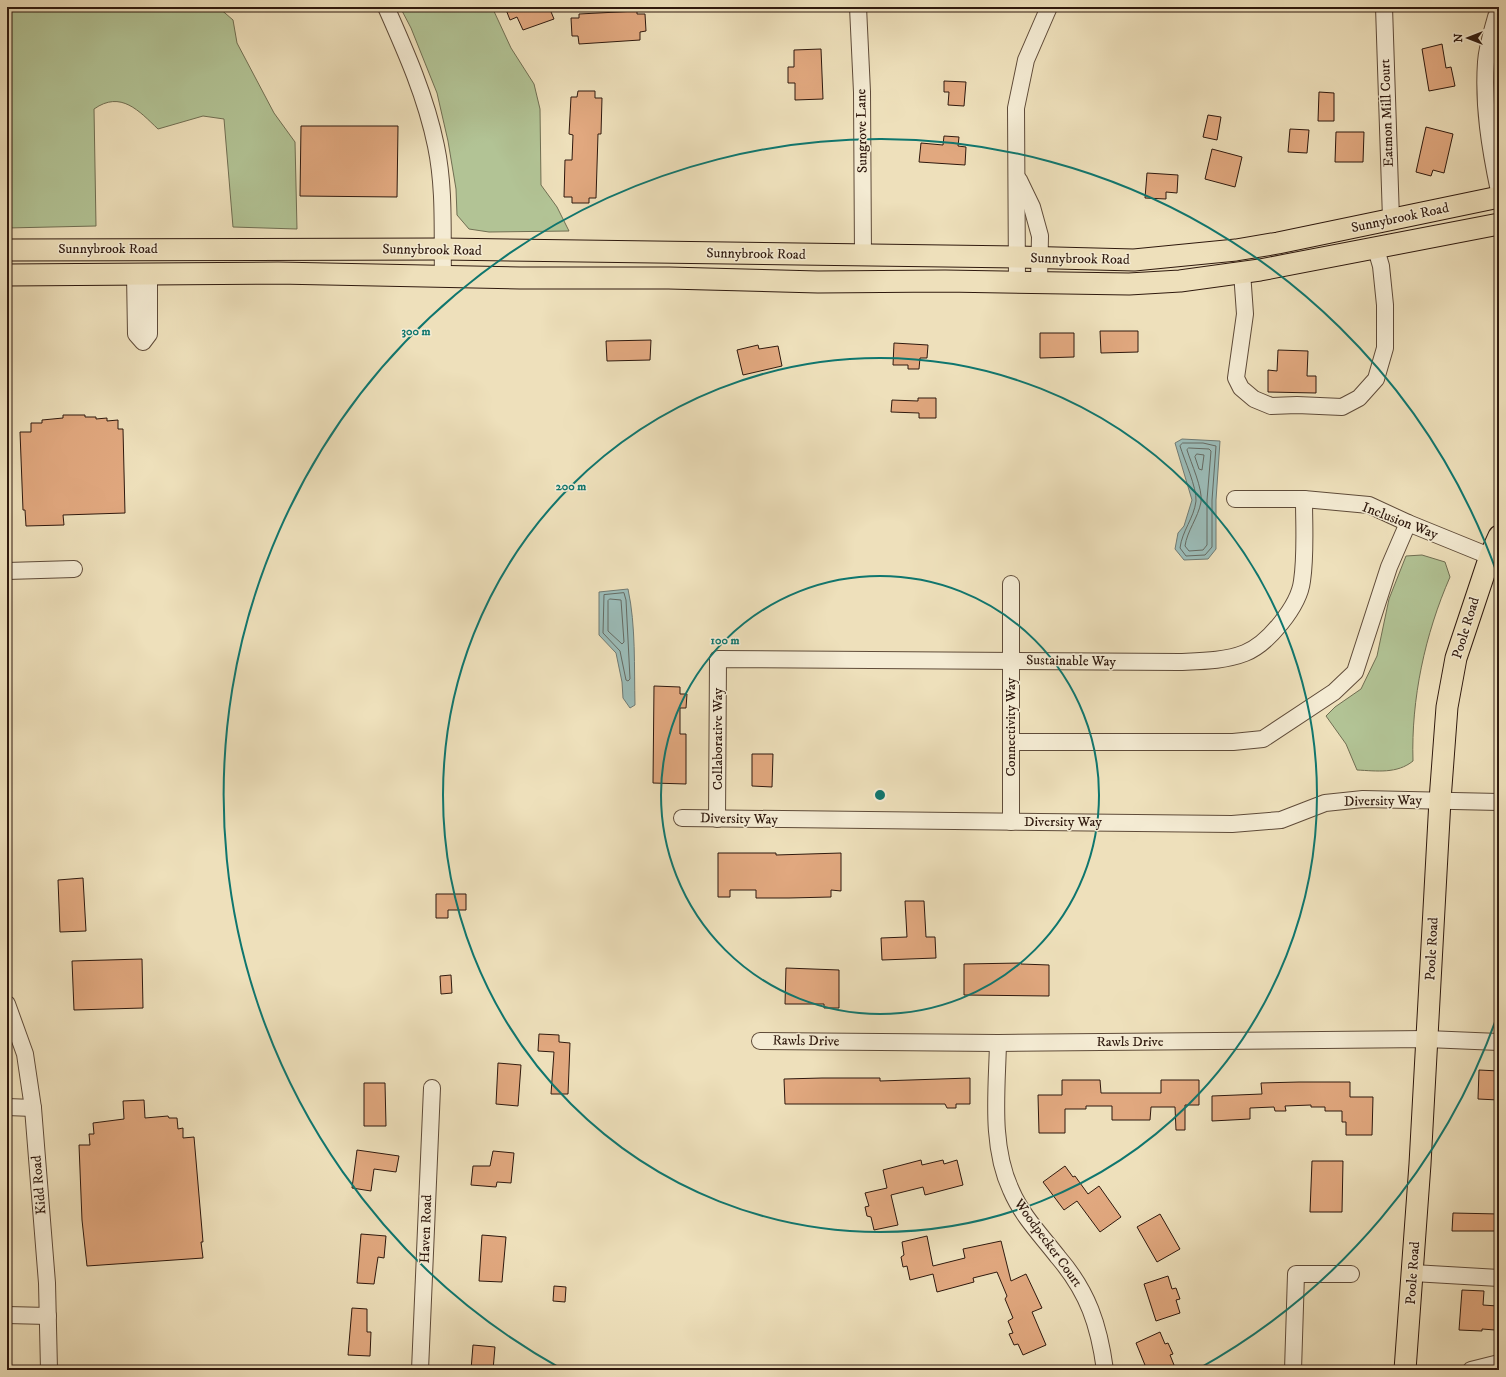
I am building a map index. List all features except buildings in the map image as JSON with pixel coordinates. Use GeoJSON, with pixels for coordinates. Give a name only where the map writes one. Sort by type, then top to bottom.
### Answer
{"type":"FeatureCollection","features":[{"type":"Feature","properties":{"kind":"main road","name":"Sunnybrook Road"},"geometry":{"type":"LineString","coordinates":[[7,250],[442,249],[1134,260],[1236,250],[1499,197]]}},
{"type":"Feature","properties":{"kind":"main road","name":"Sunnybrook Road"},"geometry":{"type":"LineString","coordinates":[[7,275],[278,273],[668,278],[818,282],[945,280],[1129,284],[1180,281],[1242,272],[1376,249],[1433,236],[1499,224]]}},
{"type":"Feature","properties":{"kind":"main road"},"geometry":{"type":"LineString","coordinates":[[1242,272],[1248,261],[1312,249],[1340,230]]}},
{"type":"Feature","properties":{"kind":"main road","name":"Poole Road"},"geometry":{"type":"LineString","coordinates":[[1405,1370],[1413,1273],[1440,800],[1448,707],[1456,658],[1495,558],[1499,536]]}},
{"type":"Feature","properties":{"kind":"street"},"geometry":{"type":"LineString","coordinates":[[386,7],[412,66],[428,113],[435,141],[441,188],[443,276]]}},
{"type":"Feature","properties":{"kind":"street","name":"Sungrove Lane"},"geometry":{"type":"LineString","coordinates":[[858,7],[862,92],[863,256]]}},
{"type":"Feature","properties":{"kind":"street"},"geometry":{"type":"LineString","coordinates":[[1016,282],[1018,257],[1018,177],[1016,108],[1026,60],[1049,7]]}},
{"type":"Feature","properties":{"kind":"street","name":"Eatmon Mill Court"},"geometry":{"type":"LineString","coordinates":[[1384,7],[1391,219]]}},
{"type":"Feature","properties":{"kind":"street"},"geometry":{"type":"LineString","coordinates":[[1499,12],[1496,17],[1486,61],[1485,94],[1490,144],[1499,191]]}},
{"type":"Feature","properties":{"kind":"street"},"geometry":{"type":"LineString","coordinates":[[1018,177],[1032,207],[1040,236],[1041,258],[1039,283]]}},
{"type":"Feature","properties":{"kind":"street"},"geometry":{"type":"LineString","coordinates":[[1242,272],[1245,314],[1236,378],[1241,388],[1254,398],[1271,406],[1297,405],[1342,407],[1359,398],[1376,379],[1385,348],[1385,305],[1380,266],[1376,249]]}},
{"type":"Feature","properties":{"kind":"street","name":"Inclusion Way"},"geometry":{"type":"LineString","coordinates":[[1235,499],[1304,499],[1369,505],[1408,523],[1495,558]]}},
{"type":"Feature","properties":{"kind":"street","name":"Sustainable Way"},"geometry":{"type":"LineString","coordinates":[[718,659],[1214,661],[1246,653],[1271,635],[1289,614],[1302,583],[1304,499]]}},
{"type":"Feature","properties":{"kind":"street"},"geometry":{"type":"LineString","coordinates":[[1011,742],[1233,742],[1263,739],[1334,692],[1355,672],[1389,568],[1408,523]]}},
{"type":"Feature","properties":{"kind":"street"},"geometry":{"type":"LineString","coordinates":[[7,571],[74,569]]}},
{"type":"Feature","properties":{"kind":"street","name":"Connectivity Way"},"geometry":{"type":"LineString","coordinates":[[1011,584],[1011,822]]}},
{"type":"Feature","properties":{"kind":"street","name":"Collaborative Way"},"geometry":{"type":"LineString","coordinates":[[717,819],[718,659]]}},
{"type":"Feature","properties":{"kind":"street","name":"Diversity Way"},"geometry":{"type":"LineString","coordinates":[[682,818],[1232,824],[1281,820],[1325,803],[1363,798],[1499,802]]}},
{"type":"Feature","properties":{"kind":"street","name":"Kidd Road"},"geometry":{"type":"LineString","coordinates":[[7,1004],[25,1054],[33,1108],[48,1316],[49,1370]]}},
{"type":"Feature","properties":{"kind":"street","name":"Rawls Drive"},"geometry":{"type":"LineString","coordinates":[[760,1041],[998,1043],[1427,1039],[1499,1042]]}},
{"type":"Feature","properties":{"kind":"street","name":"Woodpecker Court"},"geometry":{"type":"LineString","coordinates":[[998,1043],[997,1127],[1000,1154],[1010,1190],[1023,1213],[1070,1272],[1086,1297],[1096,1320],[1105,1370]]}},
{"type":"Feature","properties":{"kind":"street","name":"Haven Road"},"geometry":{"type":"LineString","coordinates":[[420,1370],[432,1088]]}},
{"type":"Feature","properties":{"kind":"street"},"geometry":{"type":"LineString","coordinates":[[7,1107],[33,1108]]}},
{"type":"Feature","properties":{"kind":"street"},"geometry":{"type":"LineString","coordinates":[[1413,1273],[1499,1278]]}},
{"type":"Feature","properties":{"kind":"street"},"geometry":{"type":"LineString","coordinates":[[1293,1370],[1296,1274],[1351,1274]]}},
{"type":"Feature","properties":{"kind":"street"},"geometry":{"type":"LineString","coordinates":[[7,1315],[48,1316]]}},
{"type":"Feature","properties":{"kind":"street"},"geometry":{"type":"LineString","coordinates":[[1470,1370],[1499,1363]]}},
{"type":"Feature","properties":{"kind":"green space"},"geometry":{"type":"Polygon","coordinates":[[[7,7],[218,7],[233,20],[237,43],[274,113],[295,142],[297,229],[233,227],[224,119],[203,116],[158,129],[137,110],[121,102],[104,104],[94,109],[96,226],[7,228],[7,7]]]}},
{"type":"Feature","properties":{"kind":"green space"},"geometry":{"type":"Polygon","coordinates":[[[400,7],[492,7],[511,48],[534,84],[540,109],[541,185],[557,207],[569,231],[489,232],[469,229],[457,215],[456,189],[448,141],[437,93],[411,28],[400,7]]]}},
{"type":"Feature","properties":{"kind":"green space"},"geometry":{"type":"Polygon","coordinates":[[[1422,555],[1445,562],[1450,577],[1433,621],[1421,667],[1414,714],[1413,761],[1394,770],[1357,770],[1346,744],[1326,716],[1335,707],[1361,689],[1377,656],[1389,599],[1406,556],[1422,555]]]}},
{"type":"Feature","properties":{"kind":"water"},"geometry":{"type":"Polygon","coordinates":[[[1182,439],[1220,441],[1216,500],[1216,549],[1208,559],[1184,560],[1175,549],[1178,533],[1184,526],[1192,500],[1175,443],[1182,439]]]}},
{"type":"Feature","properties":{"kind":"water"},"geometry":{"type":"Polygon","coordinates":[[[628,589],[631,603],[633,632],[635,705],[630,708],[623,698],[622,682],[616,653],[599,635],[599,592],[628,589]]]}}]}
